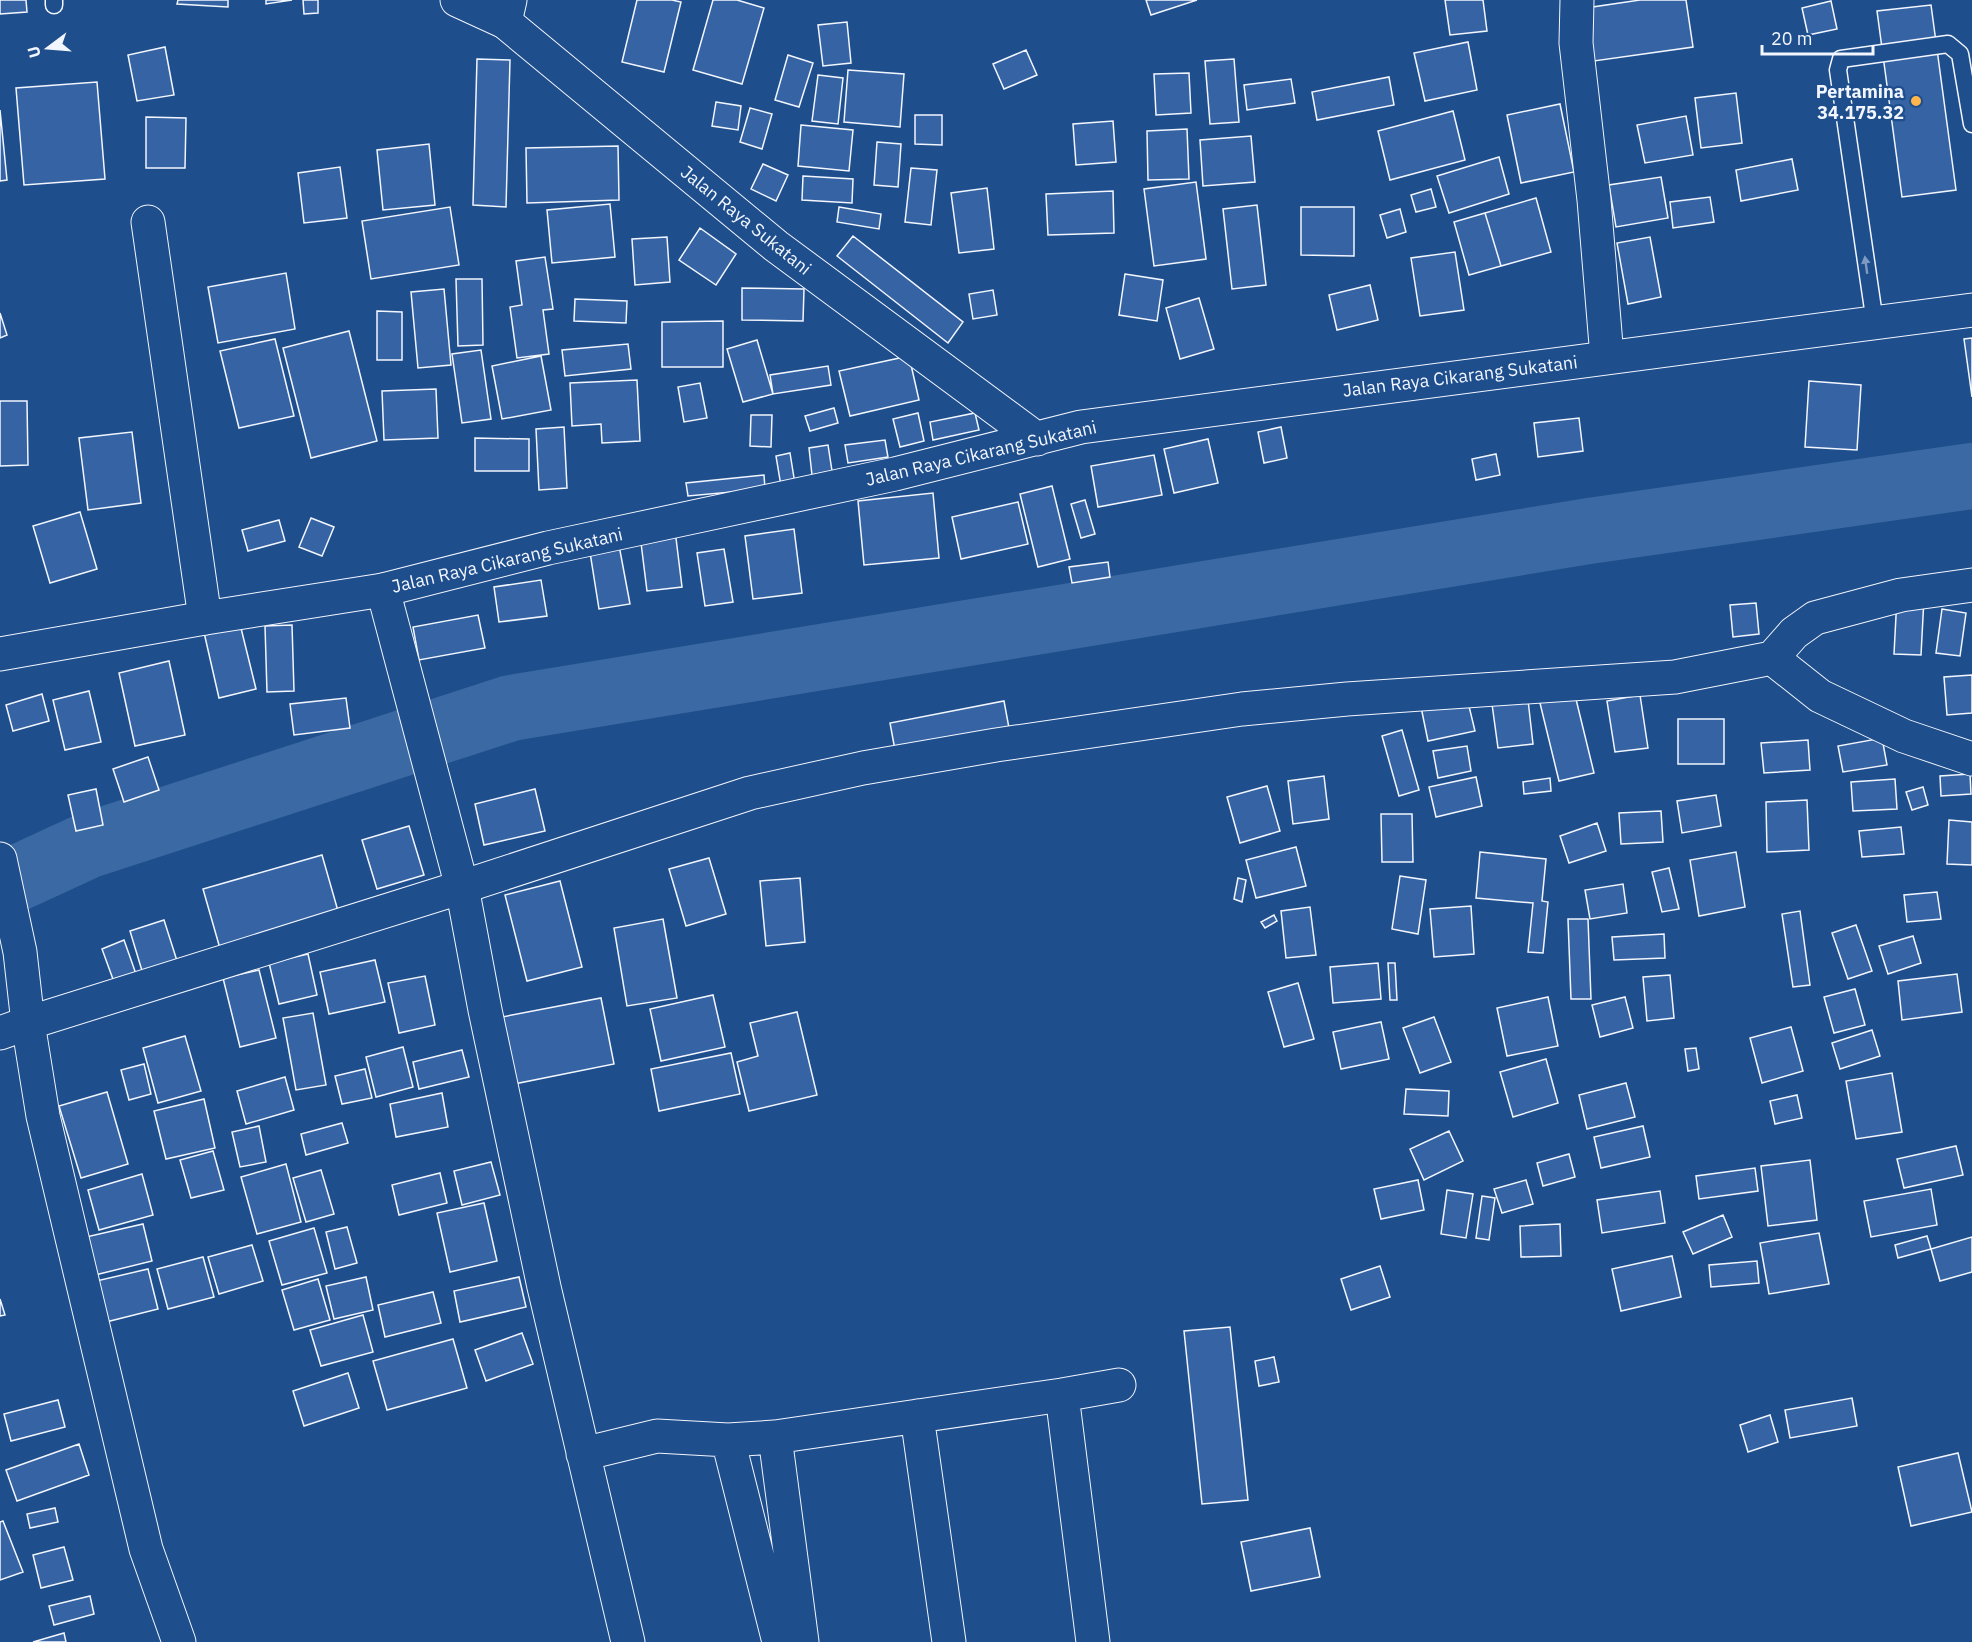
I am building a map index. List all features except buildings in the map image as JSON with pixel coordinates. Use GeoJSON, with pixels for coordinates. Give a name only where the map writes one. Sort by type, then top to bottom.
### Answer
{"type":"FeatureCollection","features":[{"type":"Feature","properties":{"kind":"street","name":"Jalan Raya Sukatani"},"geometry":{"type":"LineString","coordinates":[[457,0],[508,11],[776,246],[1037,439]]}},
{"type":"Feature","properties":{"kind":"street"},"geometry":{"type":"LineString","coordinates":[[1577,0],[1576,43],[1594,200],[1607,357]]}},
{"type":"Feature","properties":{"kind":"street"},"geometry":{"type":"LineString","coordinates":[[148,222],[205,618]]}},
{"type":"Feature","properties":{"kind":"street","name":"Jalan Raya Cikarang Sukatani"},"geometry":{"type":"LineString","coordinates":[[0,654],[383,590],[548,548],[895,474],[1081,427],[1972,310]]}},
{"type":"Feature","properties":{"kind":"street"},"geometry":{"type":"LineString","coordinates":[[14,1028],[462,887],[750,793],[863,768],[1007,743],[1242,709],[1347,699],[1675,677],[1772,658],[1794,633],[1815,618],[1901,595],[1972,585]]}},
{"type":"Feature","properties":{"kind":"street"},"geometry":{"type":"LineString","coordinates":[[383,590],[462,887],[485,1010],[544,1287],[628,1642]]}},
{"type":"Feature","properties":{"kind":"street"},"geometry":{"type":"LineString","coordinates":[[1772,658],[1820,696],[1904,736],[1972,759]]}},
{"type":"Feature","properties":{"kind":"street"},"geometry":{"type":"LineString","coordinates":[[0,859],[20,952],[14,1028],[42,1116],[146,1549],[179,1642]]}},
{"type":"Feature","properties":{"kind":"street"},"geometry":{"type":"LineString","coordinates":[[584,1454],[657,1436],[728,1440],[775,1437],[1062,1395],[1119,1384]]}},
{"type":"Feature","properties":{"kind":"street"},"geometry":{"type":"LineString","coordinates":[[1062,1395],[1093,1642]]}},
{"type":"Feature","properties":{"kind":"street"},"geometry":{"type":"LineString","coordinates":[[917,1416],[949,1642]]}},
{"type":"Feature","properties":{"kind":"street"},"geometry":{"type":"LineString","coordinates":[[728,1440],[779,1642],[802,1642],[775,1437]]}},
{"type":"Feature","properties":{"kind":"lane"},"geometry":{"type":"LineString","coordinates":[[1875,322],[1838,70],[1841,59],[1948,44],[1960,54],[1972,124]]}},
{"type":"Feature","properties":{"kind":"waterway"},"geometry":{"type":"LineString","coordinates":[[0,886],[89,845],[511,708],[1589,531],[1972,476]]}},
{"type":"Feature","properties":{"kind":"place","name":"Pertamina 34.175.32"},"geometry":{"type":"Point","coordinates":[1916,101]}}]}
